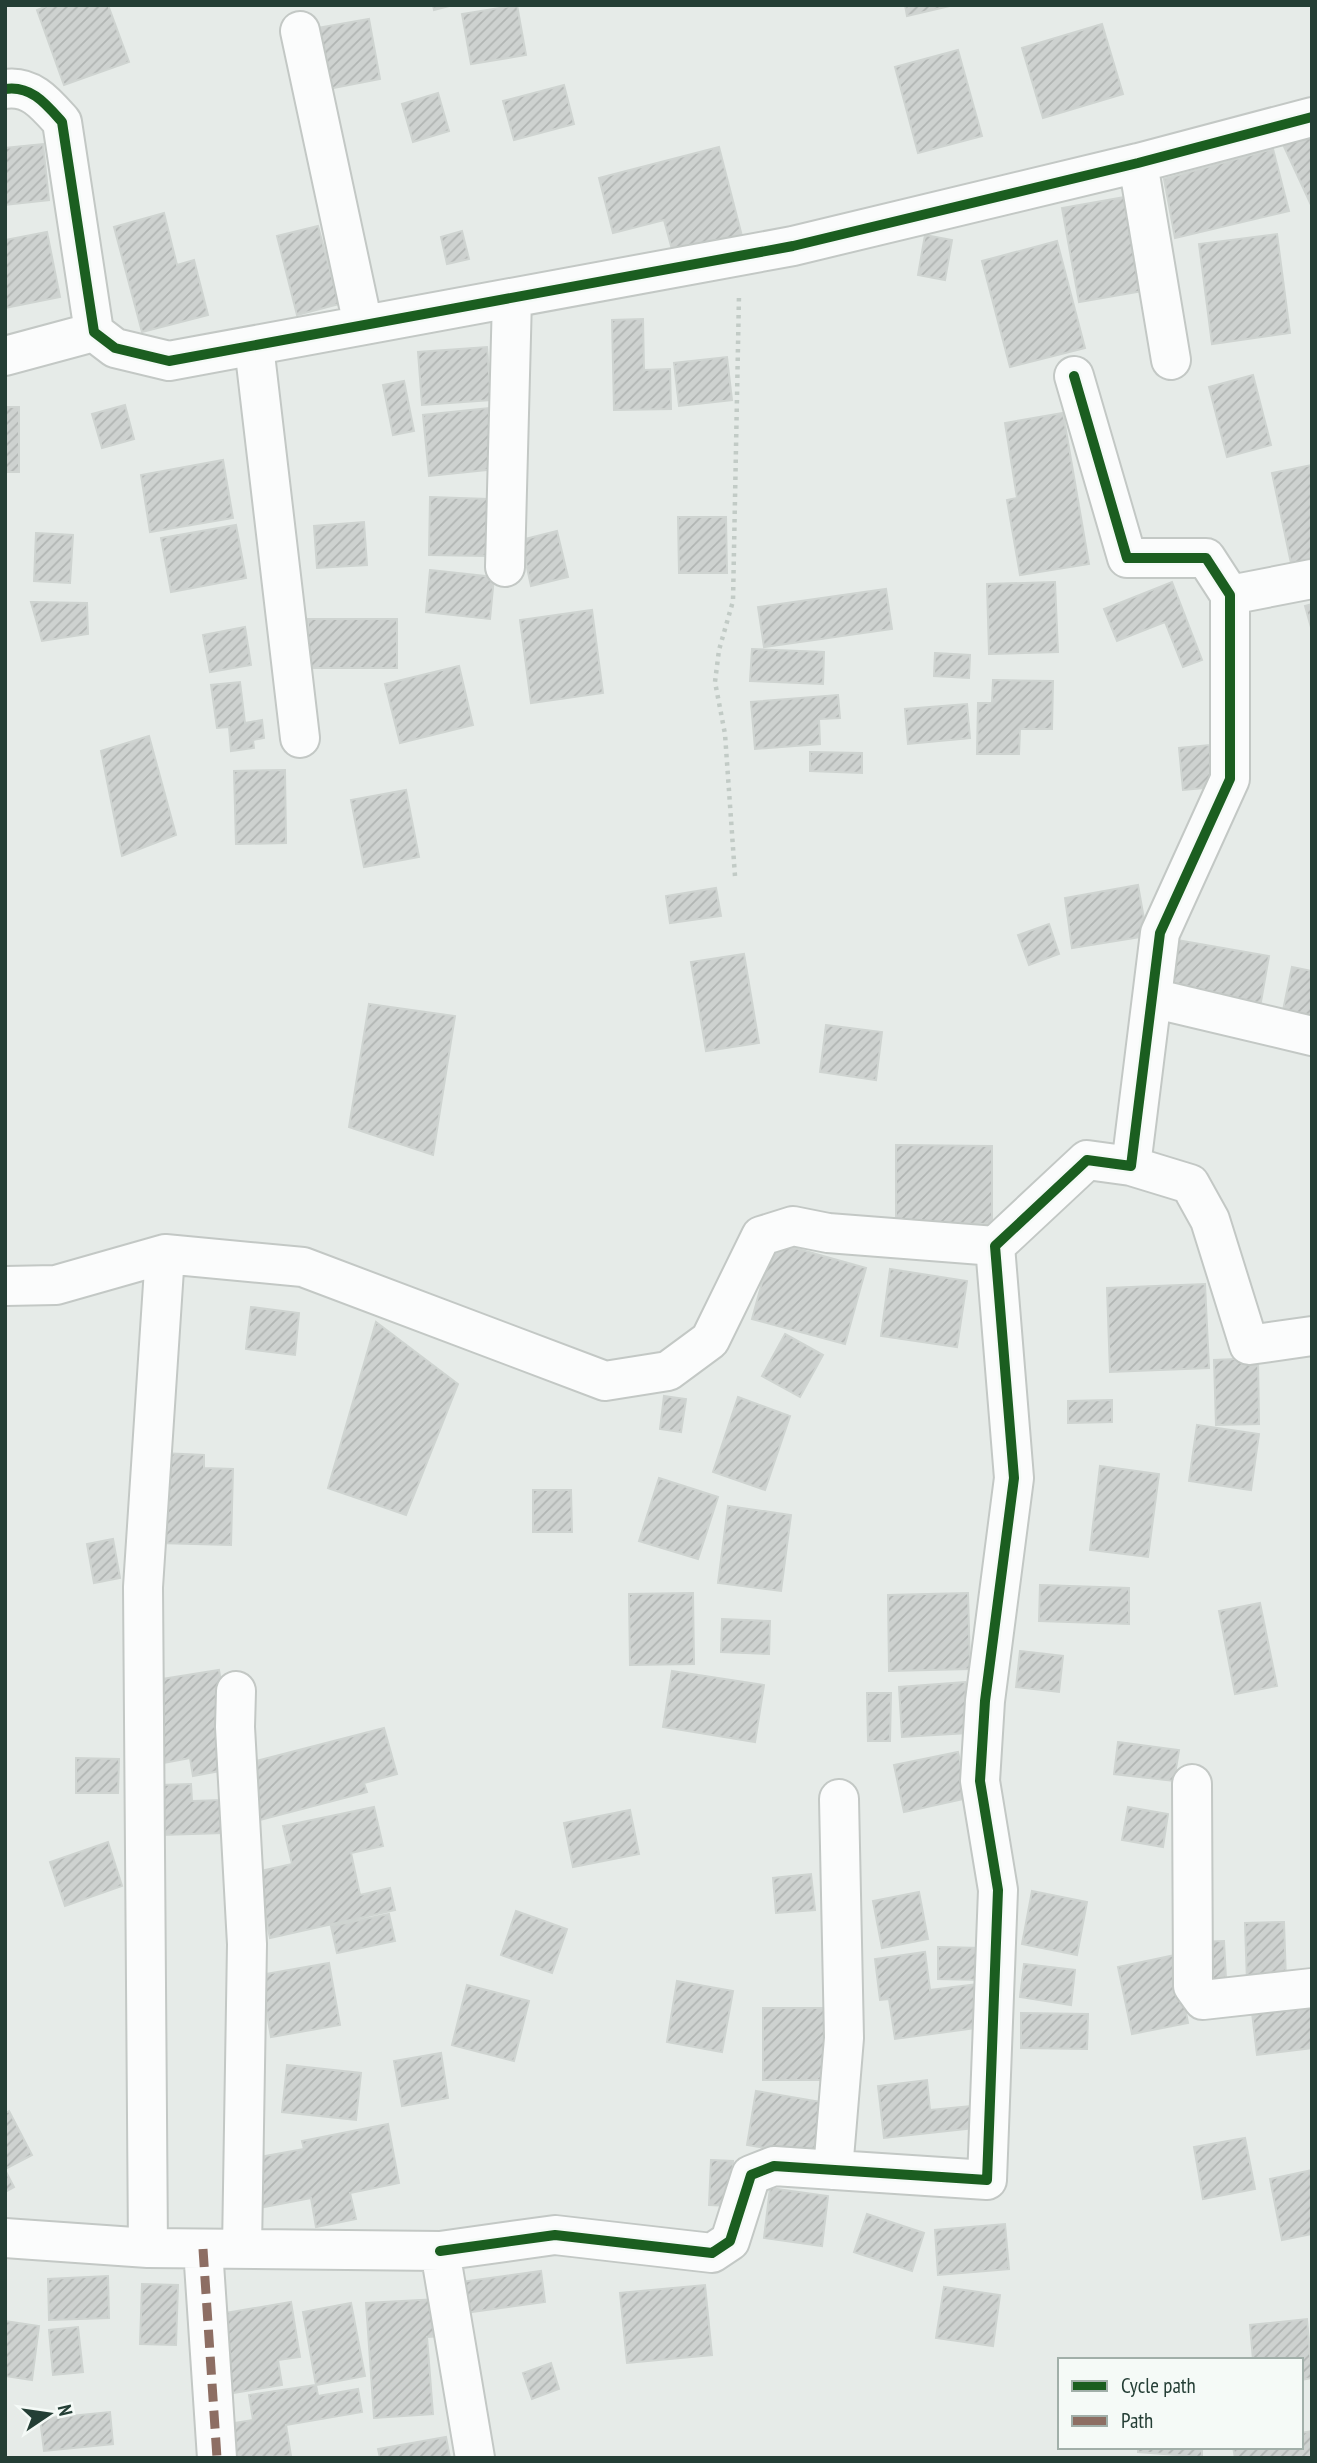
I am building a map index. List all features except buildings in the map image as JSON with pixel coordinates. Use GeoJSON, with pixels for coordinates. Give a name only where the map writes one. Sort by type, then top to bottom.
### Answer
{"type":"FeatureCollection","features":[{"type":"Feature","properties":{"kind":"street"},"geometry":{"type":"LineString","coordinates":[[300,31],[363,325]]}},
{"type":"Feature","properties":{"kind":"street"},"geometry":{"type":"LineString","coordinates":[[5,89],[16,88],[41,97],[62,122],[94,332],[115,348],[169,361],[793,246],[1138,163],[1312,117]]}},
{"type":"Feature","properties":{"kind":"street"},"geometry":{"type":"LineString","coordinates":[[1138,163],[1171,360]]}},
{"type":"Feature","properties":{"kind":"street"},"geometry":{"type":"LineString","coordinates":[[505,567],[512,298]]}},
{"type":"Feature","properties":{"kind":"street"},"geometry":{"type":"LineString","coordinates":[[5,356],[94,332]]}},
{"type":"Feature","properties":{"kind":"street"},"geometry":{"type":"LineString","coordinates":[[254,346],[300,738]]}},
{"type":"Feature","properties":{"kind":"street"},"geometry":{"type":"LineString","coordinates":[[1074,376],[1127,558],[1206,558],[1230,595],[1230,779],[1160,933],[1131,1166]]}},
{"type":"Feature","properties":{"kind":"street"},"geometry":{"type":"LineString","coordinates":[[1230,595],[1312,579]]}},
{"type":"Feature","properties":{"kind":"street"},"geometry":{"type":"LineString","coordinates":[[1152,998],[1312,1036]]}},
{"type":"Feature","properties":{"kind":"street"},"geometry":{"type":"LineString","coordinates":[[5,1286],[56,1285],[165,1254],[303,1266],[605,1381],[668,1370],[710,1340],[761,1236],[793,1226],[828,1233],[995,1246],[1087,1160],[1131,1166],[1191,1184],[1210,1220],[1249,1345],[1312,1336]]}},
{"type":"Feature","properties":{"kind":"street"},"geometry":{"type":"LineString","coordinates":[[5,2238],[148,2248],[440,2251],[555,2235],[712,2253],[730,2241],[751,2175],[774,2166],[987,2180],[998,1890],[980,1781],[985,1701],[1014,1478],[995,1246]]}},
{"type":"Feature","properties":{"kind":"street"},"geometry":{"type":"LineString","coordinates":[[148,2248],[143,1587],[165,1254]]}},
{"type":"Feature","properties":{"kind":"street"},"geometry":{"type":"LineString","coordinates":[[236,1691],[235,1727],[247,1944],[242,2249]]}},
{"type":"Feature","properties":{"kind":"street"},"geometry":{"type":"LineString","coordinates":[[1192,1784],[1193,1986],[1203,2000],[1312,1988]]}},
{"type":"Feature","properties":{"kind":"street"},"geometry":{"type":"LineString","coordinates":[[833,2170],[844,2038],[839,1799]]}},
{"type":"Feature","properties":{"kind":"street"},"geometry":{"type":"LineString","coordinates":[[203,2249],[217,2458]]}},
{"type":"Feature","properties":{"kind":"street"},"geometry":{"type":"LineString","coordinates":[[440,2251],[475,2458]]}},
{"type":"Feature","properties":{"kind":"path"},"geometry":{"type":"LineString","coordinates":[[734,876],[725,734],[715,682],[719,650],[733,601],[740,256]]}},
{"type":"Feature","properties":{"kind":"marked path"},"geometry":{"type":"LineString","coordinates":[[203,2249],[217,2458]]}},
{"type":"Feature","properties":{"kind":"cycle path"},"geometry":{"type":"LineString","coordinates":[[5,89],[23,90],[37,97],[62,122],[94,332],[115,348],[169,361],[793,246],[1138,163],[1312,117]]}},
{"type":"Feature","properties":{"kind":"cycle path"},"geometry":{"type":"LineString","coordinates":[[440,2251],[555,2235],[712,2253],[730,2241],[751,2175],[774,2166],[987,2180],[998,1890],[980,1781],[985,1701],[1014,1478],[995,1246],[1087,1160],[1131,1166],[1160,933],[1230,779],[1230,595],[1206,558],[1127,558],[1074,376]]}}]}
